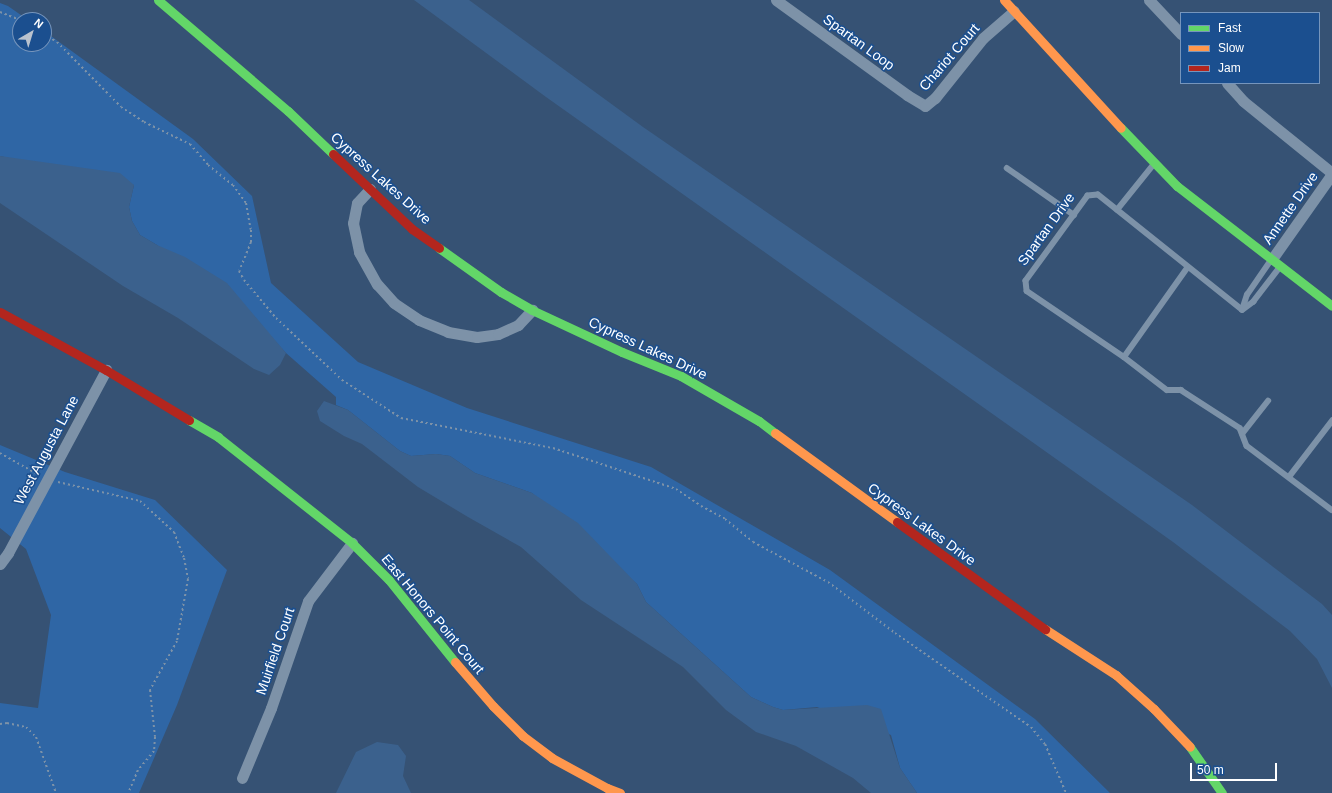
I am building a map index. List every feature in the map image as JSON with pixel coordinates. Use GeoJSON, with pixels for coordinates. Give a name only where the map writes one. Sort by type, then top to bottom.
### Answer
{"type":"FeatureCollection","features":[{"type":"Feature","properties":{"kind":"street","name":"Cypress Lakes Drive"},"geometry":{"type":"LineString","coordinates":[[158,0],[210,42],[288,111],[412,228],[501,292],[532,310],[622,352],[681,376],[758,421],[1023,614],[1116,675],[1154,709],[1191,748],[1222,793]]}},
{"type":"Feature","properties":{"kind":"street","name":"Spartan Loop"},"geometry":{"type":"LineString","coordinates":[[776,0],[924,106]]}},
{"type":"Feature","properties":{"kind":"street"},"geometry":{"type":"LineString","coordinates":[[1004,0],[1177,186],[1332,306]]}},
{"type":"Feature","properties":{"kind":"street"},"geometry":{"type":"LineString","coordinates":[[1149,0],[1180,33]]}},
{"type":"Feature","properties":{"kind":"street","name":"Chariot Court"},"geometry":{"type":"LineString","coordinates":[[924,106],[936,98],[983,38],[1014,11]]}},
{"type":"Feature","properties":{"kind":"street"},"geometry":{"type":"LineString","coordinates":[[1227,84],[1244,101],[1332,173]]}},
{"type":"Feature","properties":{"kind":"street","name":"Annette Drive"},"geometry":{"type":"LineString","coordinates":[[1276,263],[1332,173]]}},
{"type":"Feature","properties":{"kind":"street"},"geometry":{"type":"LineString","coordinates":[[370,189],[357,203],[353,224],[359,252],[377,284],[394,303],[420,320],[448,332],[477,337],[498,334],[518,325],[532,310]]}},
{"type":"Feature","properties":{"kind":"street","name":"East Honors Point Court"},"geometry":{"type":"LineString","coordinates":[[0,312],[106,370],[218,438],[352,543],[390,580],[452,659],[493,706],[523,736],[552,758],[607,788],[620,793]]}},
{"type":"Feature","properties":{"kind":"street","name":"West Augusta Lane"},"geometry":{"type":"LineString","coordinates":[[0,564],[8,553],[106,370]]}},
{"type":"Feature","properties":{"kind":"street","name":"Muirfield Court"},"geometry":{"type":"LineString","coordinates":[[242,778],[271,708],[308,601],[352,543]]}},
{"type":"Feature","properties":{"kind":"lane"},"geometry":{"type":"LineString","coordinates":[[1117,210],[1154,163]]}},
{"type":"Feature","properties":{"kind":"lane"},"geometry":{"type":"LineString","coordinates":[[1007,168],[1074,215]]}},
{"type":"Feature","properties":{"kind":"lane","name":"Spartan Drive"},"geometry":{"type":"LineString","coordinates":[[1242,310],[1098,195],[1088,196],[1026,281],[1027,291],[1124,357],[1167,390],[1182,390],[1240,428],[1247,446],[1332,510]]}},
{"type":"Feature","properties":{"kind":"lane"},"geometry":{"type":"LineString","coordinates":[[1242,310],[1247,295],[1276,263]]}},
{"type":"Feature","properties":{"kind":"lane"},"geometry":{"type":"LineString","coordinates":[[1242,310],[1253,302],[1276,263]]}},
{"type":"Feature","properties":{"kind":"lane"},"geometry":{"type":"LineString","coordinates":[[1124,357],[1188,267]]}},
{"type":"Feature","properties":{"kind":"lane"},"geometry":{"type":"LineString","coordinates":[[1242,434],[1268,401]]}},
{"type":"Feature","properties":{"kind":"lane"},"geometry":{"type":"LineString","coordinates":[[1289,477],[1332,421]]}},
{"type":"Feature","properties":{"kind":"path"},"geometry":{"type":"LineString","coordinates":[[0,12],[12,17]]}},
{"type":"Feature","properties":{"kind":"path"},"geometry":{"type":"LineString","coordinates":[[52,39],[57,42],[121,107],[144,122],[190,144],[208,165],[233,185],[246,203],[251,230],[251,242],[239,271],[244,280],[276,318],[342,380],[401,418],[553,448],[676,489],[701,506],[725,519],[753,542],[828,582],[895,633],[1030,727],[1045,744],[1066,793]]}},
{"type":"Feature","properties":{"kind":"path"},"geometry":{"type":"LineString","coordinates":[[0,454],[7,459],[48,479],[140,501],[174,532],[184,558],[188,579],[177,642],[150,690],[155,737],[154,751],[138,770],[128,793]]}},
{"type":"Feature","properties":{"kind":"path"},"geometry":{"type":"LineString","coordinates":[[0,724],[6,723],[26,727],[36,737],[56,793]]}},
{"type":"Feature","properties":{"kind":"shaded area"},"geometry":{"type":"Polygon","coordinates":[[[414,0],[469,0],[643,127],[1192,505],[1322,604],[1332,615],[1332,688],[1317,659],[1290,631],[1173,542],[546,97],[414,0]]]}},
{"type":"Feature","properties":{"kind":"shaded area"},"geometry":{"type":"Polygon","coordinates":[[[0,3],[17,12],[12,12],[12,52],[52,52],[52,37],[193,139],[252,196],[271,283],[358,362],[467,408],[651,467],[830,570],[1035,719],[1110,793],[917,793],[900,768],[891,735],[817,707],[783,710],[751,697],[646,602],[637,584],[532,493],[475,473],[450,456],[436,454],[411,456],[400,451],[348,410],[336,405],[336,397],[286,353],[263,328],[157,245],[140,235],[132,221],[129,207],[134,185],[0,156],[0,3]]]}},
{"type":"Feature","properties":{"kind":"shaded area"},"geometry":{"type":"Polygon","coordinates":[[[0,156],[120,173],[134,185],[129,207],[132,221],[140,235],[157,245],[185,257],[227,283],[286,353],[280,365],[269,375],[254,369],[178,318],[123,286],[0,203],[0,156]]]}},
{"type":"Feature","properties":{"kind":"shaded area"},"geometry":{"type":"Polygon","coordinates":[[[324,401],[348,410],[400,451],[411,456],[436,454],[450,456],[475,473],[532,493],[578,523],[637,584],[646,602],[751,697],[783,710],[867,705],[881,709],[900,768],[917,793],[871,793],[853,778],[796,746],[756,732],[726,710],[683,667],[581,600],[521,547],[418,487],[362,444],[344,436],[320,421],[317,411],[324,401]]]}},
{"type":"Feature","properties":{"kind":"shaded area"},"geometry":{"type":"Polygon","coordinates":[[[0,445],[65,472],[155,500],[227,570],[177,705],[139,793],[0,793],[0,703],[38,708],[51,615],[26,549],[0,528],[0,445]]]}},
{"type":"Feature","properties":{"kind":"shaded area"},"geometry":{"type":"Polygon","coordinates":[[[377,742],[398,745],[406,756],[403,776],[411,793],[336,793],[356,752],[377,742]]]}},
{"type":"Feature","properties":{"kind":"traffic: fast"},"geometry":{"type":"LineString","coordinates":[[158,0],[288,111],[333,154]]}},
{"type":"Feature","properties":{"kind":"traffic: fast"},"geometry":{"type":"LineString","coordinates":[[1121,128],[1177,186],[1332,306]]}},
{"type":"Feature","properties":{"kind":"traffic: fast"},"geometry":{"type":"LineString","coordinates":[[439,248],[501,292],[532,310],[622,352],[681,376],[759,421],[775,433]]}},
{"type":"Feature","properties":{"kind":"traffic: fast"},"geometry":{"type":"LineString","coordinates":[[189,420],[218,437],[352,543],[389,580],[455,662]]}},
{"type":"Feature","properties":{"kind":"traffic: fast"},"geometry":{"type":"LineString","coordinates":[[1190,747],[1222,793]]}},
{"type":"Feature","properties":{"kind":"traffic: slow"},"geometry":{"type":"LineString","coordinates":[[1004,0],[1121,128]]}},
{"type":"Feature","properties":{"kind":"traffic: slow"},"geometry":{"type":"LineString","coordinates":[[775,433],[897,522]]}},
{"type":"Feature","properties":{"kind":"traffic: slow"},"geometry":{"type":"LineString","coordinates":[[1045,629],[1116,675],[1154,709],[1190,747]]}},
{"type":"Feature","properties":{"kind":"traffic: slow"},"geometry":{"type":"LineString","coordinates":[[455,662],[493,706],[523,736],[552,758],[607,788],[620,793]]}},
{"type":"Feature","properties":{"kind":"traffic: jam"},"geometry":{"type":"LineString","coordinates":[[333,154],[412,229],[439,248]]}},
{"type":"Feature","properties":{"kind":"traffic: jam"},"geometry":{"type":"LineString","coordinates":[[0,312],[106,370],[189,420]]}},
{"type":"Feature","properties":{"kind":"traffic: jam"},"geometry":{"type":"LineString","coordinates":[[897,522],[1045,629]]}}]}
